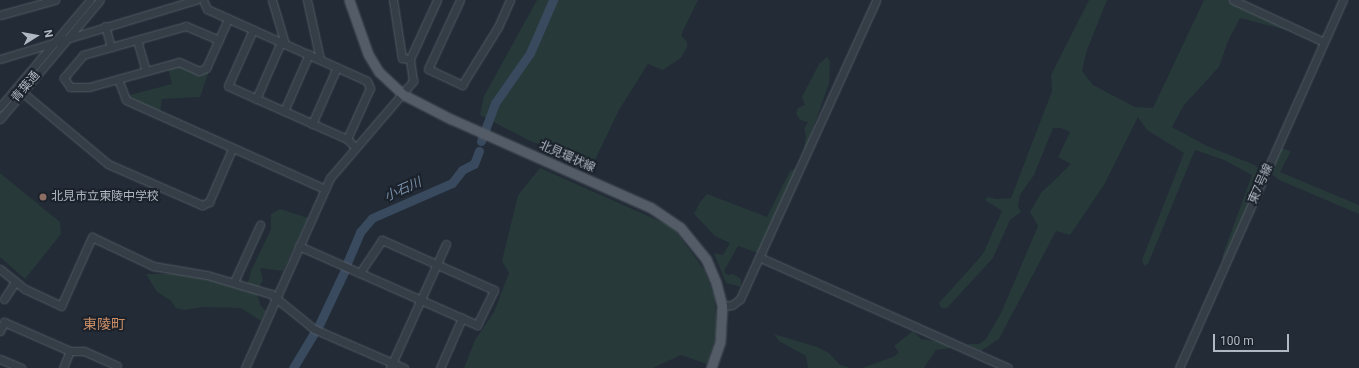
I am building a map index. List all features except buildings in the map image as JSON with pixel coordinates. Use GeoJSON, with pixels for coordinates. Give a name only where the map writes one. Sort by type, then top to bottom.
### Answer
{"type":"FeatureCollection","features":[{"type":"Feature","properties":{"kind":"main road","name":"北見環状線"},"geometry":{"type":"LineString","coordinates":[[349,0],[368,54],[379,72],[404,95],[451,119],[650,207],[680,227],[706,259],[716,282],[722,306],[720,342],[711,368]]}},
{"type":"Feature","properties":{"kind":"street"},"geometry":{"type":"LineString","coordinates":[[0,15],[55,0]]}},
{"type":"Feature","properties":{"kind":"street","name":"青葉通"},"geometry":{"type":"LineString","coordinates":[[0,108],[90,0]]}},
{"type":"Feature","properties":{"kind":"street","name":"青葉通"},"geometry":{"type":"LineString","coordinates":[[0,119],[100,0]]}},
{"type":"Feature","properties":{"kind":"street"},"geometry":{"type":"LineString","coordinates":[[0,59],[64,41],[105,26],[196,0]]}},
{"type":"Feature","properties":{"kind":"street"},"geometry":{"type":"LineString","coordinates":[[203,0],[207,9],[367,81],[370,88],[347,139]]}},
{"type":"Feature","properties":{"kind":"street"},"geometry":{"type":"LineString","coordinates":[[256,99],[283,43],[272,0]]}},
{"type":"Feature","properties":{"kind":"street"},"geometry":{"type":"LineString","coordinates":[[306,0],[320,59]]}},
{"type":"Feature","properties":{"kind":"street"},"geometry":{"type":"LineString","coordinates":[[245,368],[325,189],[341,162],[404,95],[414,82],[410,59],[436,0]]}},
{"type":"Feature","properties":{"kind":"street"},"geometry":{"type":"LineString","coordinates":[[460,0],[428,69],[462,85],[498,27],[510,0]]}},
{"type":"Feature","properties":{"kind":"street"},"geometry":{"type":"LineString","coordinates":[[722,306],[732,305],[740,299],[761,258],[876,0]]}},
{"type":"Feature","properties":{"kind":"street"},"geometry":{"type":"LineString","coordinates":[[1233,0],[1324,42]]}},
{"type":"Feature","properties":{"kind":"street","name":"東7号線"},"geometry":{"type":"LineString","coordinates":[[1179,368],[1343,0]]}},
{"type":"Feature","properties":{"kind":"street"},"geometry":{"type":"LineString","coordinates":[[395,2],[402,58],[410,59]]}},
{"type":"Feature","properties":{"kind":"street"},"geometry":{"type":"LineString","coordinates":[[219,40],[186,26],[83,55],[64,78],[70,88],[89,87],[179,62],[199,71],[206,68],[219,40],[228,19]]}},
{"type":"Feature","properties":{"kind":"street"},"geometry":{"type":"LineString","coordinates":[[105,26],[111,48]]}},
{"type":"Feature","properties":{"kind":"street"},"geometry":{"type":"LineString","coordinates":[[253,30],[228,86],[347,139],[355,147]]}},
{"type":"Feature","properties":{"kind":"street"},"geometry":{"type":"LineString","coordinates":[[137,40],[146,71]]}},
{"type":"Feature","properties":{"kind":"street"},"geometry":{"type":"LineString","coordinates":[[26,51],[32,54],[36,64]]}},
{"type":"Feature","properties":{"kind":"street"},"geometry":{"type":"LineString","coordinates":[[284,111],[309,54]]}},
{"type":"Feature","properties":{"kind":"street"},"geometry":{"type":"LineString","coordinates":[[312,124],[337,67]]}},
{"type":"Feature","properties":{"kind":"street"},"geometry":{"type":"LineString","coordinates":[[118,79],[126,100],[232,149],[325,189]]}},
{"type":"Feature","properties":{"kind":"street"},"geometry":{"type":"LineString","coordinates":[[22,92],[108,164],[202,205],[209,202],[232,149]]}},
{"type":"Feature","properties":{"kind":"street"},"geometry":{"type":"LineString","coordinates":[[234,282],[260,225]]}},
{"type":"Feature","properties":{"kind":"street"},"geometry":{"type":"LineString","coordinates":[[0,269],[25,289],[61,306],[92,237],[153,266],[207,275],[234,282],[276,298],[314,329],[392,365],[404,368]]}},
{"type":"Feature","properties":{"kind":"street"},"geometry":{"type":"LineString","coordinates":[[299,246],[477,325],[494,290],[382,240],[360,273]]}},
{"type":"Feature","properties":{"kind":"street"},"geometry":{"type":"LineString","coordinates":[[392,365],[446,244]]}},
{"type":"Feature","properties":{"kind":"street"},"geometry":{"type":"LineString","coordinates":[[761,258],[1008,368]]}},
{"type":"Feature","properties":{"kind":"street"},"geometry":{"type":"LineString","coordinates":[[4,299],[16,282]]}},
{"type":"Feature","properties":{"kind":"street"},"geometry":{"type":"LineString","coordinates":[[440,368],[462,318]]}},
{"type":"Feature","properties":{"kind":"street"},"geometry":{"type":"LineString","coordinates":[[0,331],[4,322],[70,352],[84,351],[117,366]]}},
{"type":"Feature","properties":{"kind":"street"},"geometry":{"type":"LineString","coordinates":[[63,368],[70,352]]}},
{"type":"Feature","properties":{"kind":"street"},"geometry":{"type":"LineString","coordinates":[[0,359],[21,368]]}},
{"type":"Feature","properties":{"kind":"street"},"geometry":{"type":"LineString","coordinates":[[100,368],[104,360]]}},
{"type":"Feature","properties":{"kind":"shaded area"},"geometry":{"type":"Polygon","coordinates":[[[537,0],[698,0],[681,35],[687,42],[687,47],[681,58],[663,70],[648,64],[619,110],[594,162],[530,141],[480,115],[484,96],[537,0]]]}},
{"type":"Feature","properties":{"kind":"shaded area"},"geometry":{"type":"Polygon","coordinates":[[[1089,0],[1107,0],[1087,50],[1082,71],[1093,85],[1135,107],[1153,108],[1204,0],[1231,0],[1290,27],[1291,31],[1240,18],[1228,41],[1219,67],[1184,105],[1172,127],[1207,146],[1255,165],[1260,170],[1254,195],[1223,260],[1222,257],[1252,175],[1224,160],[1195,150],[1148,264],[1144,266],[1142,260],[1184,153],[1147,130],[1138,117],[1104,185],[1070,235],[1056,231],[999,339],[981,351],[967,344],[979,344],[986,339],[1002,311],[1038,226],[1030,212],[1041,193],[1071,164],[1058,157],[1070,132],[1061,128],[1053,128],[1034,175],[1020,195],[1018,206],[1021,212],[1010,220],[993,258],[947,308],[941,308],[939,303],[983,254],[1002,211],[985,200],[987,197],[997,199],[1011,198],[1052,91],[1051,75],[1089,0]]]}},
{"type":"Feature","properties":{"kind":"shaded area"},"geometry":{"type":"Polygon","coordinates":[[[827,57],[830,61],[829,83],[806,149],[804,149],[806,136],[804,129],[808,122],[800,120],[796,113],[798,108],[805,105],[802,97],[819,64],[827,57]]]}},
{"type":"Feature","properties":{"kind":"shaded area"},"geometry":{"type":"Polygon","coordinates":[[[180,65],[199,74],[209,71],[200,97],[162,99],[160,112],[126,96],[172,84],[168,68],[180,65]]]}},
{"type":"Feature","properties":{"kind":"shaded area"},"geometry":{"type":"Polygon","coordinates":[[[1280,148],[1291,151],[1280,172],[1359,205],[1359,214],[1279,180],[1269,172],[1280,148]]]}},
{"type":"Feature","properties":{"kind":"shaded area"},"geometry":{"type":"Polygon","coordinates":[[[540,168],[673,227],[705,271],[715,299],[717,334],[707,364],[681,355],[653,368],[464,368],[475,340],[494,312],[509,273],[502,261],[518,195],[540,168]]]}},
{"type":"Feature","properties":{"kind":"shaded area"},"geometry":{"type":"Polygon","coordinates":[[[795,169],[796,171],[758,253],[738,246],[724,271],[727,275],[733,274],[741,279],[741,287],[726,283],[714,253],[723,255],[730,243],[715,236],[694,214],[700,202],[707,194],[767,217],[790,171],[795,169]]]}},
{"type":"Feature","properties":{"kind":"shaded area"},"geometry":{"type":"Polygon","coordinates":[[[0,173],[60,222],[61,234],[25,279],[0,257],[0,173]]]}},
{"type":"Feature","properties":{"kind":"shaded area"},"geometry":{"type":"Polygon","coordinates":[[[280,209],[308,218],[283,271],[260,268],[263,280],[256,292],[261,306],[266,311],[261,321],[241,308],[202,307],[185,310],[176,308],[170,300],[157,292],[146,274],[187,274],[247,287],[251,271],[271,229],[271,214],[280,209]]]}},
{"type":"Feature","properties":{"kind":"shaded area"},"geometry":{"type":"Polygon","coordinates":[[[913,331],[921,339],[944,342],[951,348],[936,350],[924,368],[862,368],[895,356],[899,352],[894,346],[913,331]]]}},
{"type":"Feature","properties":{"kind":"shaded area"},"geometry":{"type":"Polygon","coordinates":[[[774,334],[817,347],[829,353],[840,365],[851,368],[808,368],[806,356],[779,341],[774,334]]]}},
{"type":"Feature","properties":{"kind":"waterway","name":"小石川"},"geometry":{"type":"LineString","coordinates":[[481,141],[495,103],[530,53],[553,0]]}},
{"type":"Feature","properties":{"kind":"waterway","name":"小石川"},"geometry":{"type":"LineString","coordinates":[[347,263],[360,232],[372,218],[452,183],[462,170],[474,164],[479,151]]}},
{"type":"Feature","properties":{"kind":"waterway","name":"小石川"},"geometry":{"type":"LineString","coordinates":[[318,327],[345,270]]}},
{"type":"Feature","properties":{"kind":"waterway","name":"小石川"},"geometry":{"type":"LineString","coordinates":[[293,368],[314,333]]}},
{"type":"Feature","properties":{"kind":"place","name":"北見市立東陵中学校"},"geometry":{"type":"Point","coordinates":[43,197]}},
{"type":"Feature","properties":{"kind":"district","name":"東陵町"},"geometry":{"type":"Point","coordinates":[104,324]}}]}
